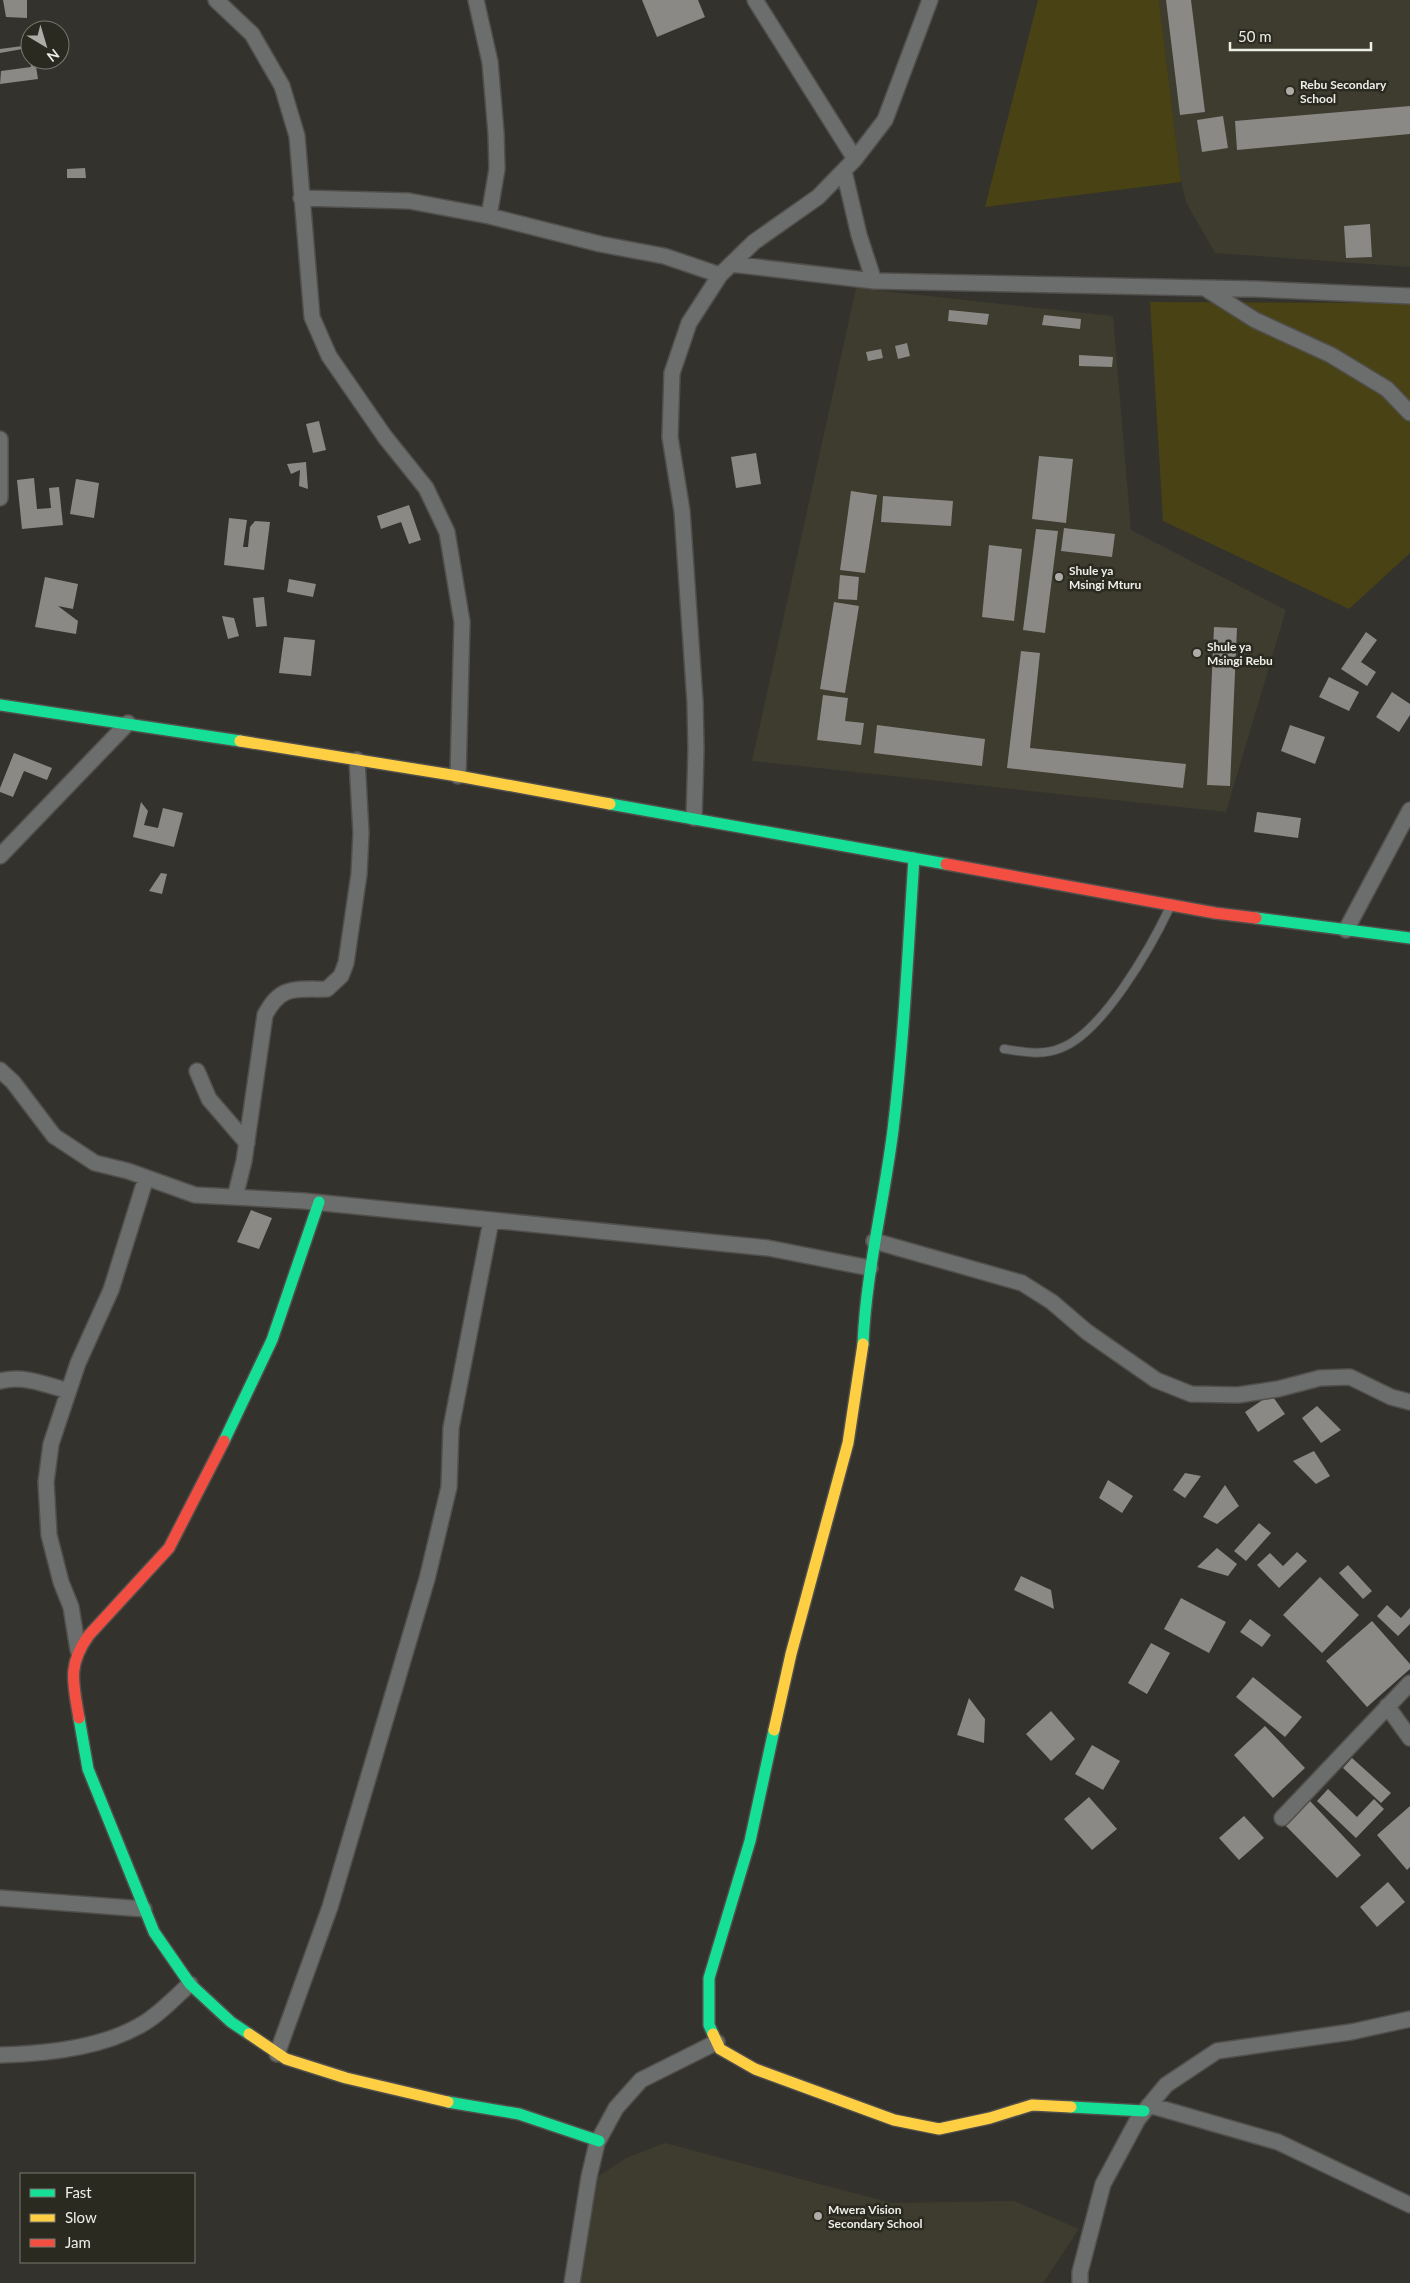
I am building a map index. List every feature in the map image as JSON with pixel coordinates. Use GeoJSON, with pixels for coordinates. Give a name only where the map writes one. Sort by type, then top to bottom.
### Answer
{"type":"FeatureCollection","features":[{"type":"Feature","properties":{"kind":"street"},"geometry":{"type":"LineString","coordinates":[[216,0],[252,34],[282,86],[297,136],[312,317],[329,356],[385,436],[426,488],[447,532],[462,622],[458,776]]}},
{"type":"Feature","properties":{"kind":"street"},"geometry":{"type":"LineString","coordinates":[[476,0],[490,62],[496,133],[497,169],[489,216]]}},
{"type":"Feature","properties":{"kind":"street"},"geometry":{"type":"LineString","coordinates":[[755,0],[856,159]]}},
{"type":"Feature","properties":{"kind":"street"},"geometry":{"type":"LineString","coordinates":[[694,818],[695,702],[682,511],[670,437],[672,373],[689,323],[726,269],[754,242],[818,197],[856,159],[885,120],[930,0]]}},
{"type":"Feature","properties":{"kind":"street"},"geometry":{"type":"LineString","coordinates":[[844,171],[859,234],[874,280]]}},
{"type":"Feature","properties":{"kind":"street"},"geometry":{"type":"LineString","coordinates":[[301,198],[409,201],[489,216],[600,244],[726,269],[874,280],[1410,296]]}},
{"type":"Feature","properties":{"kind":"street"},"geometry":{"type":"LineString","coordinates":[[1206,289],[1255,320],[1331,355],[1379,384],[1387,389],[1410,413]]}},
{"type":"Feature","properties":{"kind":"street"},"geometry":{"type":"LineString","coordinates":[[0,439],[0,498]]}},
{"type":"Feature","properties":{"kind":"street"},"geometry":{"type":"LineString","coordinates":[[0,705],[128,723],[458,776],[1215,913],[1410,938]]}},
{"type":"Feature","properties":{"kind":"street"},"geometry":{"type":"LineString","coordinates":[[0,856],[128,723]]}},
{"type":"Feature","properties":{"kind":"street"},"geometry":{"type":"LineString","coordinates":[[235,1197],[247,1143],[265,1015],[276,996],[292,990],[327,989],[341,976],[346,963],[359,874],[361,833],[357,760]]}},
{"type":"Feature","properties":{"kind":"street"},"geometry":{"type":"LineString","coordinates":[[1346,930],[1410,810]]}},
{"type":"Feature","properties":{"kind":"street"},"geometry":{"type":"LineString","coordinates":[[914,858],[896,1104],[865,1302],[863,1352],[848,1443],[791,1654],[750,1841],[710,1978],[709,2025],[720,2049],[755,2069],[894,2120],[939,2129],[990,2118],[1032,2105],[1146,2108],[1278,2142],[1410,2205]]}},
{"type":"Feature","properties":{"kind":"street"},"geometry":{"type":"LineString","coordinates":[[0,1070],[13,1082],[54,1136],[95,1163],[195,1195],[319,1202],[768,1248],[870,1268]]}},
{"type":"Feature","properties":{"kind":"street"},"geometry":{"type":"LineString","coordinates":[[197,1071],[209,1099],[247,1143]]}},
{"type":"Feature","properties":{"kind":"street"},"geometry":{"type":"LineString","coordinates":[[78,1650],[71,1607],[61,1582],[49,1535],[46,1482],[51,1444],[68,1392],[111,1290],[146,1178]]}},
{"type":"Feature","properties":{"kind":"street"},"geometry":{"type":"LineString","coordinates":[[319,1202],[272,1340],[213,1463],[169,1548],[89,1635],[78,1650],[74,1663],[73,1682],[88,1769],[154,1932],[190,1984],[231,2022],[286,2060],[346,2078],[443,2101],[519,2114],[598,2141]]}},
{"type":"Feature","properties":{"kind":"street"},"geometry":{"type":"LineString","coordinates":[[277,2054],[330,1907],[427,1579],[449,1487],[451,1428],[491,1221]]}},
{"type":"Feature","properties":{"kind":"street"},"geometry":{"type":"LineString","coordinates":[[874,1241],[1022,1283],[1052,1302],[1087,1332],[1156,1380],[1192,1394],[1238,1395],[1278,1389],[1320,1378],[1350,1377],[1391,1397],[1410,1402]]}},
{"type":"Feature","properties":{"kind":"street"},"geometry":{"type":"LineString","coordinates":[[0,1381],[13,1377],[20,1378],[68,1392]]}},
{"type":"Feature","properties":{"kind":"street"},"geometry":{"type":"LineString","coordinates":[[1282,1818],[1410,1683]]}},
{"type":"Feature","properties":{"kind":"street"},"geometry":{"type":"LineString","coordinates":[[1387,1706],[1410,1738]]}},
{"type":"Feature","properties":{"kind":"street"},"geometry":{"type":"LineString","coordinates":[[0,1898],[144,1909]]}},
{"type":"Feature","properties":{"kind":"street"},"geometry":{"type":"LineString","coordinates":[[0,2055],[58,2051],[112,2038],[140,2026],[156,2015],[190,1984]]}},
{"type":"Feature","properties":{"kind":"street"},"geometry":{"type":"LineString","coordinates":[[1080,2283],[1080,2272],[1103,2184],[1138,2118],[1166,2085],[1217,2051],[1351,2032],[1410,2018]]}},
{"type":"Feature","properties":{"kind":"street"},"geometry":{"type":"LineString","coordinates":[[572,2283],[589,2177],[598,2141],[616,2108],[641,2080],[717,2042]]}},
{"type":"Feature","properties":{"kind":"lane"},"geometry":{"type":"LineString","coordinates":[[1004,1050],[1037,1054],[1062,1048],[1088,1030],[1126,982],[1160,928],[1170,905]]}},
{"type":"Feature","properties":{"kind":"shaded area"},"geometry":{"type":"Polygon","coordinates":[[[1038,0],[1159,0],[1181,182],[985,207],[1038,0]]]}},
{"type":"Feature","properties":{"kind":"shaded area","name":"Rebu Secondary School"},"geometry":{"type":"Polygon","coordinates":[[[1159,0],[1410,0],[1410,267],[1215,253],[1186,202],[1181,182],[1159,0]]]}},
{"type":"Feature","properties":{"kind":"shaded area"},"geometry":{"type":"Polygon","coordinates":[[[856,288],[1113,316],[1131,530],[1286,610],[1226,812],[752,761],[856,288]]]}},
{"type":"Feature","properties":{"kind":"shaded area"},"geometry":{"type":"Polygon","coordinates":[[[1150,302],[1410,303],[1410,553],[1349,609],[1163,521],[1150,302]]]}},
{"type":"Feature","properties":{"kind":"shaded area","name":"Mwera Vision Secondary School"},"geometry":{"type":"Polygon","coordinates":[[[665,2143],[892,2203],[1014,2201],[1079,2229],[1043,2283],[575,2283],[591,2181],[626,2158],[665,2143]]]}},
{"type":"Feature","properties":{"kind":"building"},"geometry":{"type":"Polygon","coordinates":[[[3,0],[27,0],[27,18],[6,17],[3,0]]]}},
{"type":"Feature","properties":{"kind":"building"},"geometry":{"type":"Polygon","coordinates":[[[642,0],[698,0],[705,17],[657,37],[642,0]]]}},
{"type":"Feature","properties":{"kind":"building"},"geometry":{"type":"Polygon","coordinates":[[[1166,0],[1191,0],[1205,112],[1180,115],[1166,0]]]}},
{"type":"Feature","properties":{"kind":"building"},"geometry":{"type":"Polygon","coordinates":[[[20,46],[20,49],[0,53],[0,49],[20,46]]]}},
{"type":"Feature","properties":{"kind":"building"},"geometry":{"type":"Polygon","coordinates":[[[20,68],[20,70],[37,70],[38,79],[0,84],[1,71],[20,68]]]}},
{"type":"Feature","properties":{"kind":"building"},"geometry":{"type":"Polygon","coordinates":[[[1410,106],[1410,134],[1237,150],[1235,121],[1410,106]]]}},
{"type":"Feature","properties":{"kind":"building"},"geometry":{"type":"Polygon","coordinates":[[[1223,116],[1228,148],[1202,152],[1197,120],[1223,116]]]}},
{"type":"Feature","properties":{"kind":"building"},"geometry":{"type":"Polygon","coordinates":[[[85,168],[86,178],[67,178],[67,169],[85,168]]]}},
{"type":"Feature","properties":{"kind":"building"},"geometry":{"type":"Polygon","coordinates":[[[1370,224],[1372,257],[1346,258],[1344,226],[1370,224]]]}},
{"type":"Feature","properties":{"kind":"building"},"geometry":{"type":"Polygon","coordinates":[[[949,310],[989,314],[987,325],[948,321],[949,310]]]}},
{"type":"Feature","properties":{"kind":"building"},"geometry":{"type":"Polygon","coordinates":[[[1044,315],[1081,319],[1080,329],[1042,325],[1044,315]]]}},
{"type":"Feature","properties":{"kind":"building"},"geometry":{"type":"Polygon","coordinates":[[[907,343],[910,356],[898,359],[895,346],[907,343]]]}},
{"type":"Feature","properties":{"kind":"building"},"geometry":{"type":"Polygon","coordinates":[[[881,349],[883,358],[868,361],[866,352],[881,349]]]}},
{"type":"Feature","properties":{"kind":"building"},"geometry":{"type":"Polygon","coordinates":[[[1079,355],[1113,357],[1112,367],[1079,366],[1079,355]]]}},
{"type":"Feature","properties":{"kind":"building"},"geometry":{"type":"Polygon","coordinates":[[[319,421],[326,450],[313,453],[306,424],[319,421]]]}},
{"type":"Feature","properties":{"kind":"building"},"geometry":{"type":"Polygon","coordinates":[[[756,453],[761,484],[736,488],[731,457],[756,453]]]}},
{"type":"Feature","properties":{"kind":"building"},"geometry":{"type":"Polygon","coordinates":[[[1039,456],[1073,459],[1066,523],[1032,519],[1039,456]]]}},
{"type":"Feature","properties":{"kind":"building"},"geometry":{"type":"Polygon","coordinates":[[[306,462],[308,489],[299,486],[300,470],[291,474],[287,464],[306,462]]]}},
{"type":"Feature","properties":{"kind":"building"},"geometry":{"type":"Polygon","coordinates":[[[34,478],[37,509],[51,508],[49,488],[59,487],[63,525],[22,529],[17,480],[34,478]]]}},
{"type":"Feature","properties":{"kind":"building"},"geometry":{"type":"Polygon","coordinates":[[[76,479],[99,483],[94,518],[70,514],[76,479]]]}},
{"type":"Feature","properties":{"kind":"building"},"geometry":{"type":"Polygon","coordinates":[[[851,491],[877,495],[865,573],[840,570],[851,491]]]}},
{"type":"Feature","properties":{"kind":"building"},"geometry":{"type":"Polygon","coordinates":[[[883,496],[953,501],[951,526],[881,522],[883,496]]]}},
{"type":"Feature","properties":{"kind":"building"},"geometry":{"type":"Polygon","coordinates":[[[409,505],[421,540],[409,544],[401,522],[381,529],[377,516],[409,505]]]}},
{"type":"Feature","properties":{"kind":"building"},"geometry":{"type":"Polygon","coordinates":[[[229,518],[247,520],[243,547],[248,547],[250,527],[255,521],[270,522],[264,570],[224,565],[229,518]]]}},
{"type":"Feature","properties":{"kind":"building"},"geometry":{"type":"Polygon","coordinates":[[[1064,528],[1115,534],[1112,557],[1061,551],[1064,528]]]}},
{"type":"Feature","properties":{"kind":"building"},"geometry":{"type":"Polygon","coordinates":[[[1036,529],[1058,531],[1045,633],[1023,630],[1036,529]]]}},
{"type":"Feature","properties":{"kind":"building"},"geometry":{"type":"Polygon","coordinates":[[[989,545],[1022,549],[1014,621],[982,617],[989,545]]]}},
{"type":"Feature","properties":{"kind":"building"},"geometry":{"type":"Polygon","coordinates":[[[840,575],[859,577],[857,600],[838,599],[840,575]]]}},
{"type":"Feature","properties":{"kind":"building"},"geometry":{"type":"Polygon","coordinates":[[[45,577],[78,584],[73,609],[58,606],[78,621],[76,634],[35,627],[45,577]]]}},
{"type":"Feature","properties":{"kind":"building"},"geometry":{"type":"Polygon","coordinates":[[[289,579],[316,584],[313,597],[287,592],[289,579]]]}},
{"type":"Feature","properties":{"kind":"building"},"geometry":{"type":"Polygon","coordinates":[[[264,597],[267,626],[256,627],[253,598],[264,597]]]}},
{"type":"Feature","properties":{"kind":"building"},"geometry":{"type":"Polygon","coordinates":[[[834,602],[859,606],[845,693],[820,689],[834,602]]]}},
{"type":"Feature","properties":{"kind":"building"},"geometry":{"type":"Polygon","coordinates":[[[222,616],[234,618],[239,636],[228,639],[222,616]]]}},
{"type":"Feature","properties":{"kind":"building"},"geometry":{"type":"Polygon","coordinates":[[[1214,627],[1237,628],[1230,786],[1207,785],[1214,627]]]}},
{"type":"Feature","properties":{"kind":"building"},"geometry":{"type":"Polygon","coordinates":[[[1366,632],[1377,640],[1361,662],[1376,672],[1367,686],[1341,669],[1366,632]]]}},
{"type":"Feature","properties":{"kind":"building"},"geometry":{"type":"Polygon","coordinates":[[[284,637],[315,640],[311,676],[279,673],[284,637]]]}},
{"type":"Feature","properties":{"kind":"building"},"geometry":{"type":"Polygon","coordinates":[[[1021,651],[1040,653],[1030,748],[1186,764],[1183,788],[1007,768],[1021,651]]]}},
{"type":"Feature","properties":{"kind":"building"},"geometry":{"type":"Polygon","coordinates":[[[1329,677],[1359,692],[1349,711],[1319,697],[1329,677]]]}},
{"type":"Feature","properties":{"kind":"building"},"geometry":{"type":"Polygon","coordinates":[[[1392,692],[1410,704],[1410,715],[1399,732],[1376,717],[1392,692]]]}},
{"type":"Feature","properties":{"kind":"building"},"geometry":{"type":"Polygon","coordinates":[[[823,695],[848,698],[845,721],[864,723],[861,745],[817,740],[823,695]]]}},
{"type":"Feature","properties":{"kind":"building"},"geometry":{"type":"Polygon","coordinates":[[[877,725],[985,739],[982,766],[874,753],[877,725]]]}},
{"type":"Feature","properties":{"kind":"building"},"geometry":{"type":"Polygon","coordinates":[[[1290,725],[1325,737],[1315,764],[1281,751],[1290,725]]]}},
{"type":"Feature","properties":{"kind":"building"},"geometry":{"type":"Polygon","coordinates":[[[14,753],[52,768],[47,780],[24,771],[13,797],[0,792],[0,788],[14,753]]]}},
{"type":"Feature","properties":{"kind":"building"},"geometry":{"type":"Polygon","coordinates":[[[141,802],[148,811],[144,825],[158,828],[163,808],[183,813],[174,847],[133,837],[141,802]]]}},
{"type":"Feature","properties":{"kind":"building"},"geometry":{"type":"Polygon","coordinates":[[[1257,812],[1301,818],[1298,838],[1254,832],[1257,812]]]}},
{"type":"Feature","properties":{"kind":"building"},"geometry":{"type":"Polygon","coordinates":[[[161,873],[167,874],[162,894],[149,891],[161,873]]]}},
{"type":"Feature","properties":{"kind":"building"},"geometry":{"type":"Polygon","coordinates":[[[251,1210],[272,1218],[259,1249],[237,1242],[251,1210]]]}},
{"type":"Feature","properties":{"kind":"building"},"geometry":{"type":"Polygon","coordinates":[[[1271,1394],[1285,1414],[1258,1432],[1245,1412],[1271,1394]]]}},
{"type":"Feature","properties":{"kind":"building"},"geometry":{"type":"Polygon","coordinates":[[[1317,1406],[1341,1430],[1321,1443],[1302,1418],[1317,1406]]]}},
{"type":"Feature","properties":{"kind":"building"},"geometry":{"type":"Polygon","coordinates":[[[1314,1451],[1330,1476],[1316,1484],[1293,1461],[1314,1451]]]}},
{"type":"Feature","properties":{"kind":"building"},"geometry":{"type":"Polygon","coordinates":[[[1185,1473],[1201,1476],[1185,1498],[1173,1490],[1185,1473]]]}},
{"type":"Feature","properties":{"kind":"building"},"geometry":{"type":"Polygon","coordinates":[[[1108,1480],[1133,1496],[1122,1513],[1099,1498],[1108,1480]]]}},
{"type":"Feature","properties":{"kind":"building"},"geometry":{"type":"Polygon","coordinates":[[[1225,1485],[1239,1506],[1217,1524],[1203,1517],[1225,1485]]]}},
{"type":"Feature","properties":{"kind":"building"},"geometry":{"type":"Polygon","coordinates":[[[1259,1523],[1271,1533],[1246,1561],[1234,1551],[1259,1523]]]}},
{"type":"Feature","properties":{"kind":"building"},"geometry":{"type":"Polygon","coordinates":[[[1217,1548],[1237,1564],[1228,1576],[1197,1567],[1217,1548]]]}},
{"type":"Feature","properties":{"kind":"building"},"geometry":{"type":"Polygon","coordinates":[[[1297,1552],[1307,1561],[1279,1588],[1257,1565],[1270,1553],[1283,1566],[1297,1552]]]}},
{"type":"Feature","properties":{"kind":"building"},"geometry":{"type":"Polygon","coordinates":[[[1348,1565],[1372,1591],[1363,1599],[1339,1573],[1348,1565]]]}},
{"type":"Feature","properties":{"kind":"building"},"geometry":{"type":"Polygon","coordinates":[[[1021,1576],[1051,1590],[1054,1609],[1014,1590],[1021,1576]]]}},
{"type":"Feature","properties":{"kind":"building"},"geometry":{"type":"Polygon","coordinates":[[[1320,1577],[1359,1615],[1322,1653],[1283,1615],[1320,1577]]]}},
{"type":"Feature","properties":{"kind":"building"},"geometry":{"type":"Polygon","coordinates":[[[1181,1598],[1226,1622],[1209,1653],[1164,1629],[1181,1598]]]}},
{"type":"Feature","properties":{"kind":"building"},"geometry":{"type":"Polygon","coordinates":[[[1387,1605],[1401,1618],[1410,1608],[1410,1624],[1398,1636],[1377,1616],[1387,1605]]]}},
{"type":"Feature","properties":{"kind":"building"},"geometry":{"type":"Polygon","coordinates":[[[1250,1619],[1271,1635],[1262,1647],[1240,1632],[1250,1619]]]}},
{"type":"Feature","properties":{"kind":"building"},"geometry":{"type":"Polygon","coordinates":[[[1372,1621],[1410,1664],[1410,1669],[1367,1707],[1326,1661],[1372,1621]]]}},
{"type":"Feature","properties":{"kind":"building"},"geometry":{"type":"Polygon","coordinates":[[[1151,1643],[1170,1653],[1147,1694],[1128,1683],[1151,1643]]]}},
{"type":"Feature","properties":{"kind":"building"},"geometry":{"type":"Polygon","coordinates":[[[1253,1677],[1302,1717],[1285,1737],[1236,1697],[1253,1677]]]}},
{"type":"Feature","properties":{"kind":"building"},"geometry":{"type":"Polygon","coordinates":[[[969,1698],[985,1719],[984,1743],[957,1735],[969,1698]]]}},
{"type":"Feature","properties":{"kind":"building"},"geometry":{"type":"Polygon","coordinates":[[[1051,1711],[1075,1739],[1051,1761],[1026,1734],[1051,1711]]]}},
{"type":"Feature","properties":{"kind":"building"},"geometry":{"type":"Polygon","coordinates":[[[1265,1726],[1305,1768],[1273,1798],[1234,1755],[1265,1726]]]}},
{"type":"Feature","properties":{"kind":"building"},"geometry":{"type":"Polygon","coordinates":[[[1092,1745],[1120,1761],[1103,1790],[1075,1774],[1092,1745]]]}},
{"type":"Feature","properties":{"kind":"building"},"geometry":{"type":"Polygon","coordinates":[[[1352,1758],[1391,1793],[1381,1803],[1343,1768],[1352,1758]]]}},
{"type":"Feature","properties":{"kind":"building"},"geometry":{"type":"Polygon","coordinates":[[[1328,1789],[1357,1817],[1374,1799],[1384,1809],[1356,1838],[1317,1801],[1328,1789]]]}},
{"type":"Feature","properties":{"kind":"building"},"geometry":{"type":"Polygon","coordinates":[[[1089,1797],[1117,1829],[1092,1850],[1064,1819],[1089,1797]]]}},
{"type":"Feature","properties":{"kind":"building"},"geometry":{"type":"Polygon","coordinates":[[[1310,1801],[1361,1855],[1337,1878],[1285,1825],[1310,1801]]]}},
{"type":"Feature","properties":{"kind":"building"},"geometry":{"type":"Polygon","coordinates":[[[1410,1806],[1410,1867],[1407,1870],[1377,1835],[1410,1806]]]}},
{"type":"Feature","properties":{"kind":"building"},"geometry":{"type":"Polygon","coordinates":[[[1244,1816],[1264,1838],[1239,1860],[1219,1838],[1244,1816]]]}},
{"type":"Feature","properties":{"kind":"building"},"geometry":{"type":"Polygon","coordinates":[[[1388,1882],[1405,1902],[1377,1927],[1360,1907],[1388,1882]]]}},
{"type":"Feature","properties":{"kind":"traffic: fast"},"geometry":{"type":"LineString","coordinates":[[0,705],[240,741]]}},
{"type":"Feature","properties":{"kind":"traffic: fast"},"geometry":{"type":"LineString","coordinates":[[610,804],[946,864]]}},
{"type":"Feature","properties":{"kind":"traffic: fast"},"geometry":{"type":"LineString","coordinates":[[863,1344],[871,1264],[897,1096],[914,858]]}},
{"type":"Feature","properties":{"kind":"traffic: fast"},"geometry":{"type":"LineString","coordinates":[[1256,918],[1410,938]]}},
{"type":"Feature","properties":{"kind":"traffic: fast"},"geometry":{"type":"LineString","coordinates":[[224,1441],[272,1340],[319,1202]]}},
{"type":"Feature","properties":{"kind":"traffic: fast"},"geometry":{"type":"LineString","coordinates":[[79,1718],[88,1769],[154,1932],[190,1984],[231,2022],[249,2034]]}},
{"type":"Feature","properties":{"kind":"traffic: fast"},"geometry":{"type":"LineString","coordinates":[[713,2034],[709,2025],[709,1978],[750,1841],[774,1730]]}},
{"type":"Feature","properties":{"kind":"traffic: fast"},"geometry":{"type":"LineString","coordinates":[[448,2102],[519,2114],[599,2141]]}},
{"type":"Feature","properties":{"kind":"traffic: fast"},"geometry":{"type":"LineString","coordinates":[[1071,2107],[1144,2111]]}},
{"type":"Feature","properties":{"kind":"traffic: slow"},"geometry":{"type":"LineString","coordinates":[[240,741],[458,776],[610,804]]}},
{"type":"Feature","properties":{"kind":"traffic: slow"},"geometry":{"type":"LineString","coordinates":[[774,1730],[791,1654],[848,1443],[863,1344]]}},
{"type":"Feature","properties":{"kind":"traffic: slow"},"geometry":{"type":"LineString","coordinates":[[249,2034],[286,2059],[346,2078],[448,2102]]}},
{"type":"Feature","properties":{"kind":"traffic: slow"},"geometry":{"type":"LineString","coordinates":[[713,2034],[720,2049],[755,2069],[894,2120],[939,2129],[990,2118],[1032,2105],[1071,2107]]}},
{"type":"Feature","properties":{"kind":"traffic: jam"},"geometry":{"type":"LineString","coordinates":[[946,864],[1215,913],[1256,918]]}},
{"type":"Feature","properties":{"kind":"traffic: jam"},"geometry":{"type":"LineString","coordinates":[[79,1718],[74,1675],[77,1656],[82,1646],[89,1635],[169,1548],[224,1441]]}},
{"type":"Feature","properties":{"kind":"place","name":"Rebu Secondary School"},"geometry":{"type":"Point","coordinates":[1290,91]}},
{"type":"Feature","properties":{"kind":"place","name":"Shule ya Msingi Mturu"},"geometry":{"type":"Point","coordinates":[1059,577]}},
{"type":"Feature","properties":{"kind":"place","name":"Shule ya Msingi Rebu"},"geometry":{"type":"Point","coordinates":[1197,653]}},
{"type":"Feature","properties":{"kind":"place","name":"Mwera Vision Secondary School"},"geometry":{"type":"Point","coordinates":[818,2216]}}]}
